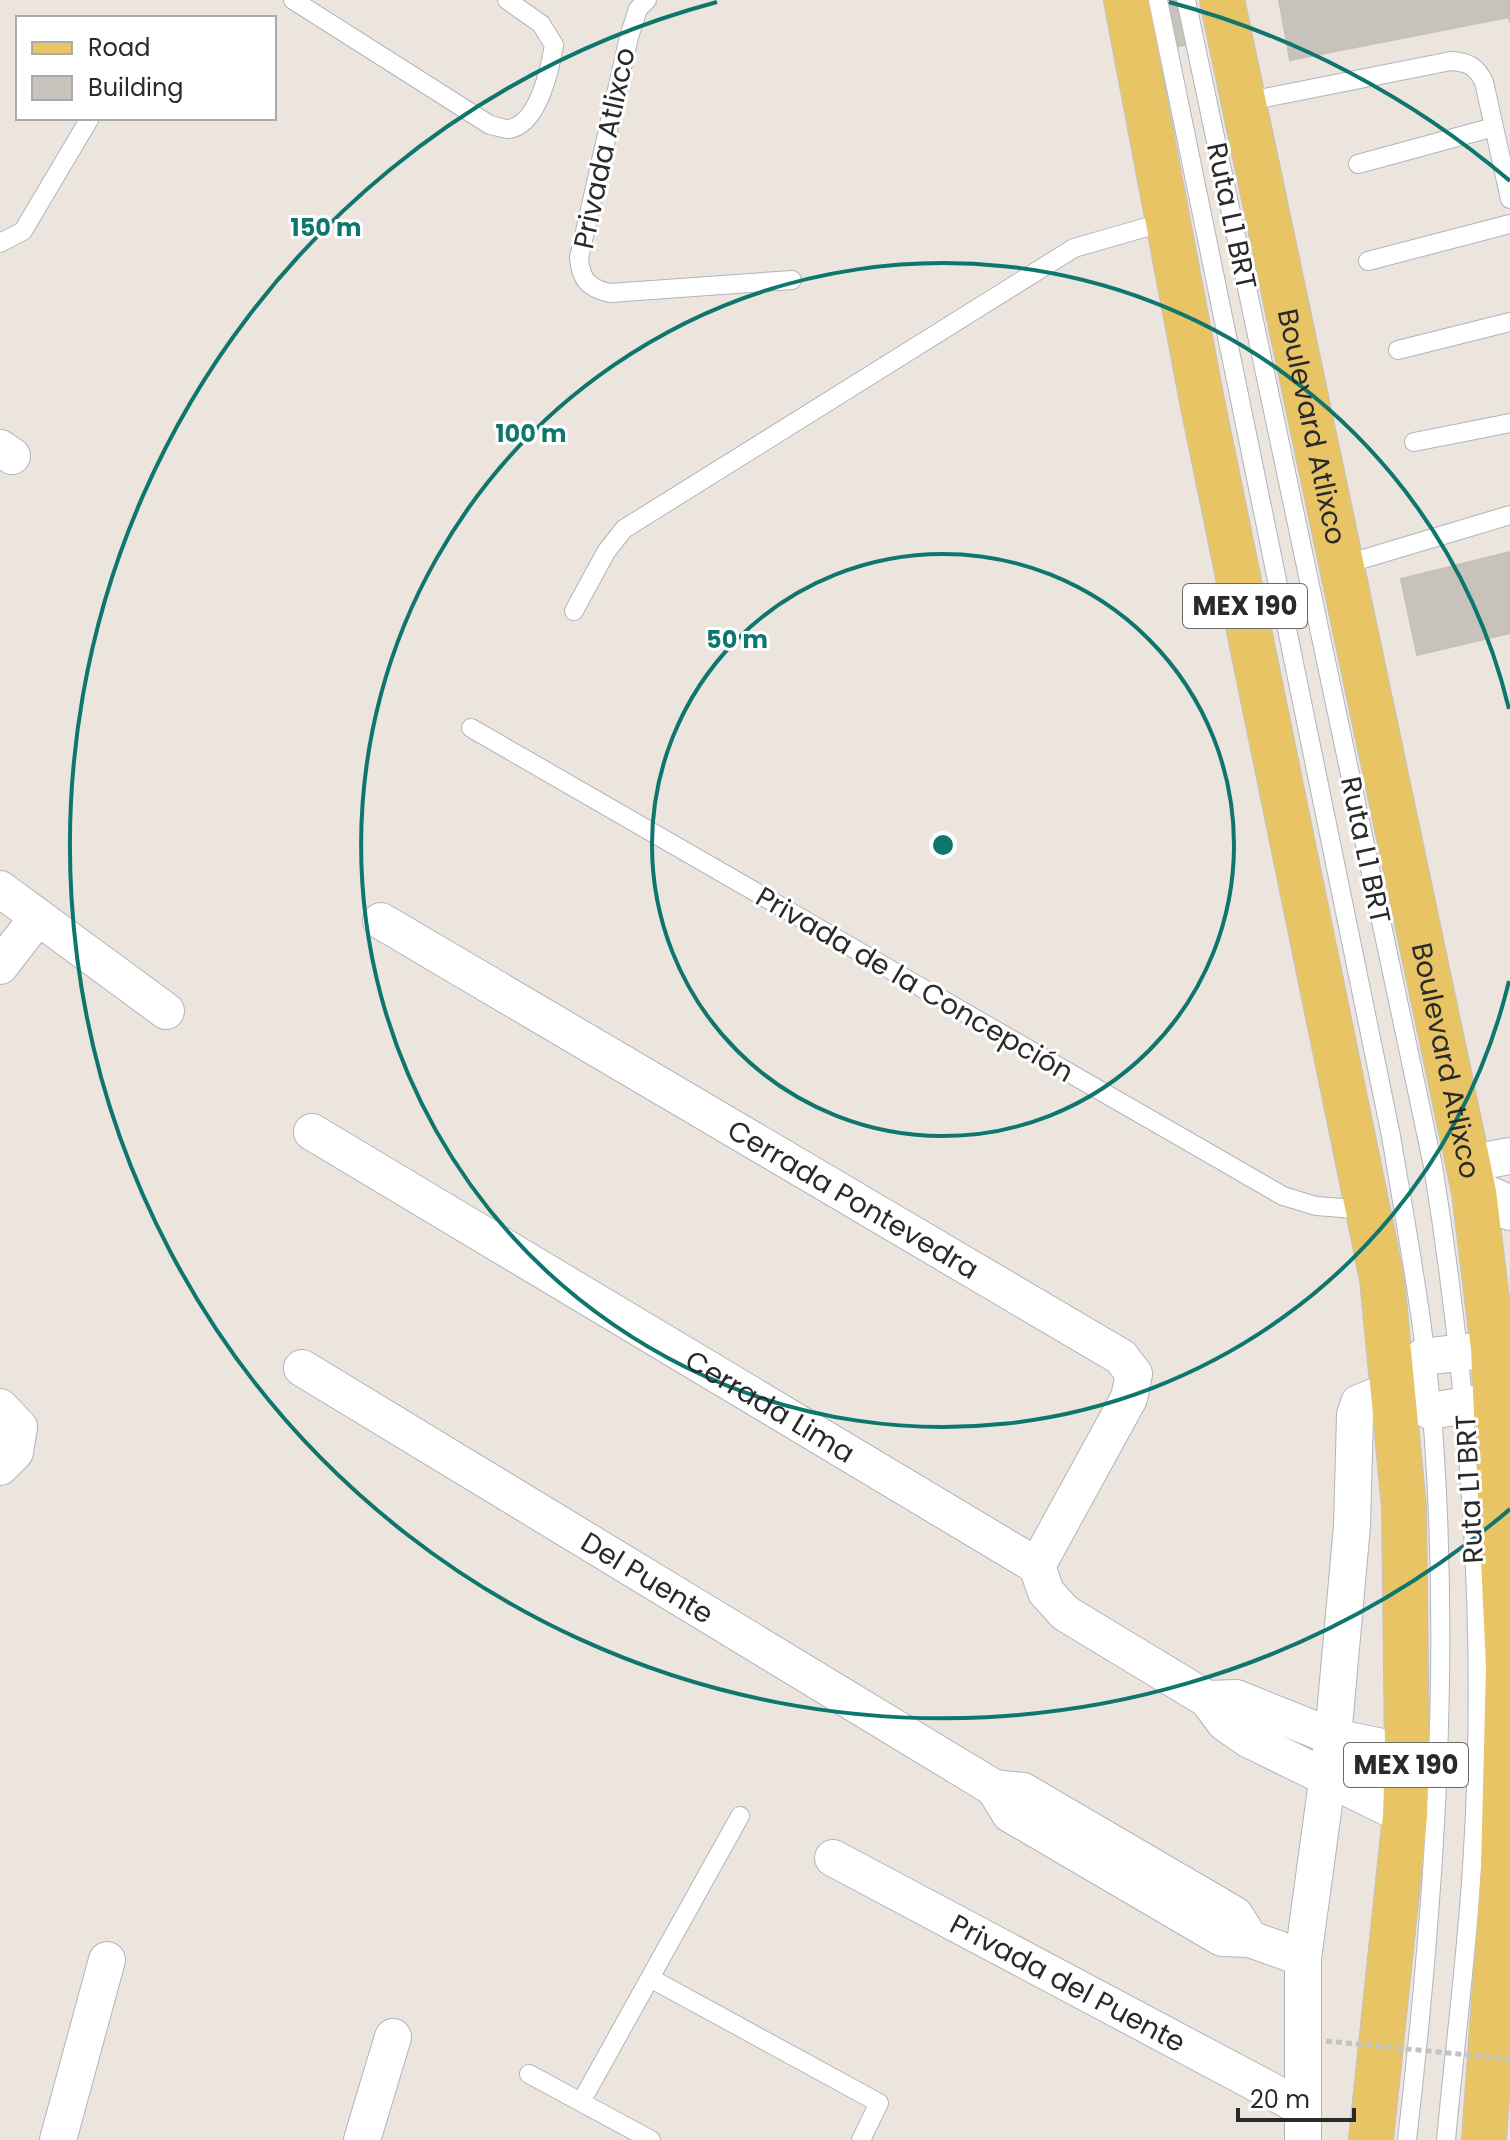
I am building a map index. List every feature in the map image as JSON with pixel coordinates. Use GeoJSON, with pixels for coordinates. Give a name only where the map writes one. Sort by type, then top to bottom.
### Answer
{"type":"FeatureCollection","features":[{"type":"Feature","properties":{"kind":"main road","name":"MEX 190"},"geometry":{"type":"LineString","coordinates":[[1126,0],[1202,401],[1382,1279],[1404,1507],[1407,1752],[1405,1816],[1371,2140]]}},
{"type":"Feature","properties":{"kind":"main road","name":"Boulevard Atlixco"},"geometry":{"type":"LineString","coordinates":[[1222,0],[1343,565],[1483,1188],[1487,1349],[1475,1404],[1509,1665],[1506,1872],[1484,2140]]}},
{"type":"Feature","properties":{"kind":"street"},"geometry":{"type":"LineString","coordinates":[[0,889],[166,1011]]}},
{"type":"Feature","properties":{"kind":"street"},"geometry":{"type":"LineString","coordinates":[[0,966],[38,917]]}},
{"type":"Feature","properties":{"kind":"street","name":"Cerrada Pontevedra"},"geometry":{"type":"LineString","coordinates":[[381,921],[1121,1357],[1134,1374],[1129,1398],[1037,1566]]}},
{"type":"Feature","properties":{"kind":"street","name":"Cerrada Lima"},"geometry":{"type":"LineString","coordinates":[[312,1132],[1037,1566]]}},
{"type":"Feature","properties":{"kind":"street"},"geometry":{"type":"LineString","coordinates":[[1483,1188],[1510,1156]]}},
{"type":"Feature","properties":{"kind":"street"},"geometry":{"type":"LineString","coordinates":[[1303,2124],[1303,1958],[1333,1737],[1352,1526],[1355,1415],[1359,1403],[1393,1389],[1423,1357],[1487,1349]]}},
{"type":"Feature","properties":{"kind":"street","name":"Del Puente"},"geometry":{"type":"LineString","coordinates":[[302,1368],[994,1788],[1010,1814],[1023,1822],[1222,1938],[1250,1939],[1303,1958]]}},
{"type":"Feature","properties":{"kind":"street"},"geometry":{"type":"LineString","coordinates":[[1393,1389],[1475,1404]]}},
{"type":"Feature","properties":{"kind":"street"},"geometry":{"type":"LineString","coordinates":[[0,1407],[19,1427],[15,1452],[0,1467]]}},
{"type":"Feature","properties":{"kind":"street"},"geometry":{"type":"LineString","coordinates":[[1037,1566],[1046,1592],[1065,1613],[1207,1699],[1225,1723],[1248,1739],[1405,1816]]}},
{"type":"Feature","properties":{"kind":"street"},"geometry":{"type":"LineString","coordinates":[[1207,1699],[1249,1702],[1333,1737],[1407,1752]]}},
{"type":"Feature","properties":{"kind":"street","name":"Privada del Puente"},"geometry":{"type":"LineString","coordinates":[[833,1858],[1303,2124]]}},
{"type":"Feature","properties":{"kind":"street"},"geometry":{"type":"LineString","coordinates":[[58,2140],[107,1960]]}},
{"type":"Feature","properties":{"kind":"street"},"geometry":{"type":"LineString","coordinates":[[362,2140],[393,2037]]}},
{"type":"Feature","properties":{"kind":"lane"},"geometry":{"type":"LineString","coordinates":[[293,0],[490,125],[507,129],[523,124],[533,110],[554,45],[541,24],[507,0]]}},
{"type":"Feature","properties":{"kind":"lane","name":"Privada Atlixco"},"geometry":{"type":"LineString","coordinates":[[647,0],[638,9],[629,37],[579,258],[580,275],[593,289],[610,293],[792,280]]}},
{"type":"Feature","properties":{"kind":"lane","name":"Ruta L1 BRT"},"geometry":{"type":"LineString","coordinates":[[1158,0],[1391,1136],[1423,1357],[1475,1404],[1473,1849],[1446,2140]]}},
{"type":"Feature","properties":{"kind":"lane","name":"Ruta L1 BRT"},"geometry":{"type":"LineString","coordinates":[[1186,0],[1433,1166],[1487,1349]]}},
{"type":"Feature","properties":{"kind":"lane"},"geometry":{"type":"LineString","coordinates":[[1244,102],[1451,61],[1465,62],[1478,70],[1484,82],[1510,199]]}},
{"type":"Feature","properties":{"kind":"lane"},"geometry":{"type":"LineString","coordinates":[[0,243],[23,231],[89,120]]}},
{"type":"Feature","properties":{"kind":"lane"},"geometry":{"type":"LineString","coordinates":[[1358,164],[1494,127]]}},
{"type":"Feature","properties":{"kind":"lane"},"geometry":{"type":"LineString","coordinates":[[574,611],[606,552],[624,529],[1074,248],[1170,221]]}},
{"type":"Feature","properties":{"kind":"lane"},"geometry":{"type":"LineString","coordinates":[[1368,261],[1510,224]]}},
{"type":"Feature","properties":{"kind":"lane"},"geometry":{"type":"LineString","coordinates":[[1398,350],[1510,322]]}},
{"type":"Feature","properties":{"kind":"lane"},"geometry":{"type":"LineString","coordinates":[[1414,442],[1510,423]]}},
{"type":"Feature","properties":{"kind":"lane"},"geometry":{"type":"LineString","coordinates":[[1343,565],[1510,515]]}},
{"type":"Feature","properties":{"kind":"lane","name":"Privada de la Concepción"},"geometry":{"type":"LineString","coordinates":[[471,728],[1283,1196],[1316,1206],[1368,1210]]}},
{"type":"Feature","properties":{"kind":"lane","name":"Ruta L1 BRT"},"geometry":{"type":"LineString","coordinates":[[1407,2140],[1437,1801],[1440,1618],[1475,1404]]}},
{"type":"Feature","properties":{"kind":"lane"},"geometry":{"type":"LineString","coordinates":[[581,2102],[740,1816]]}},
{"type":"Feature","properties":{"kind":"lane"},"geometry":{"type":"LineString","coordinates":[[650,1978],[879,2103],[861,2140]]}},
{"type":"Feature","properties":{"kind":"lane"},"geometry":{"type":"LineString","coordinates":[[529,2074],[651,2140]]}},
{"type":"Feature","properties":{"kind":"path"},"geometry":{"type":"LineString","coordinates":[[1326,2041],[1510,2059]]}},
{"type":"Feature","properties":{"kind":"building"},"geometry":{"type":"Polygon","coordinates":[[[1161,0],[1184,0],[1193,43],[1170,48],[1161,0]]]}},
{"type":"Feature","properties":{"kind":"building"},"geometry":{"type":"Polygon","coordinates":[[[1279,0],[1510,0],[1510,22],[1509,17],[1290,60],[1279,0]]]}},
{"type":"Feature","properties":{"kind":"building"},"geometry":{"type":"Polygon","coordinates":[[[1510,552],[1510,633],[1417,655],[1401,579],[1510,552]]]}}]}
